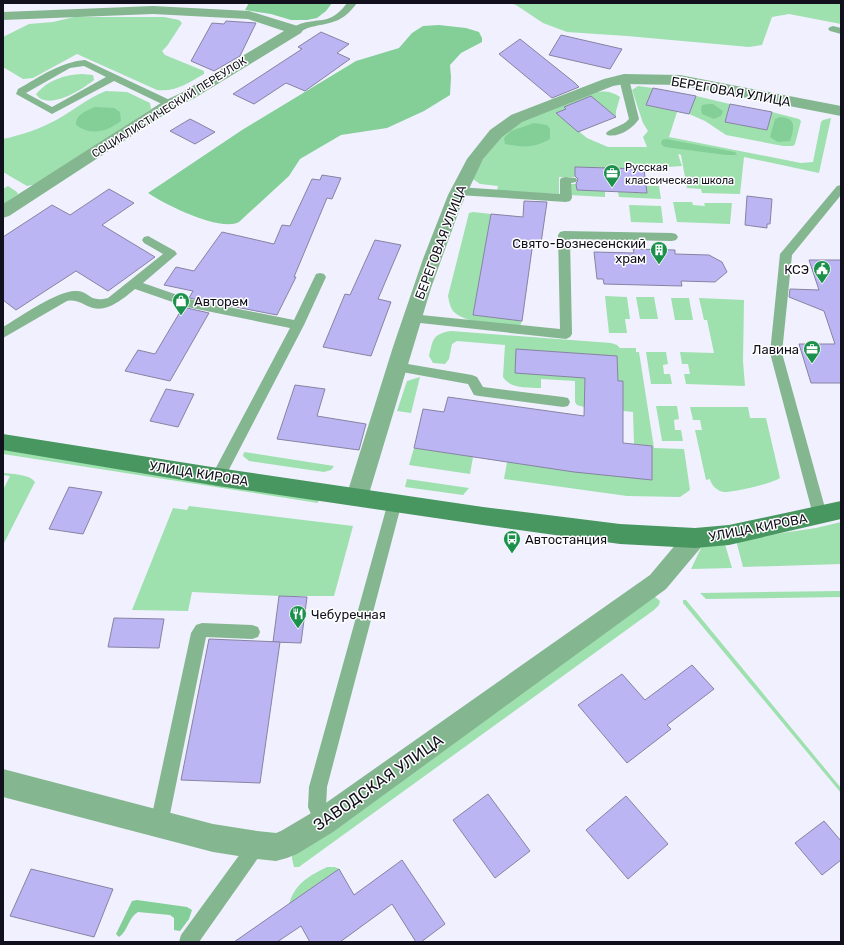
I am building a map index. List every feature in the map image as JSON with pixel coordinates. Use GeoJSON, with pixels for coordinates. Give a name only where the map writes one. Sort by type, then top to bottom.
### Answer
{"type":"FeatureCollection","features":[{"type":"Feature","properties":{"kind":"main road","name":"УЛИЦА КИРОВА"},"geometry":{"type":"LineString","coordinates":[[3,442],[218,477],[357,496],[483,516],[620,534],[696,538],[729,535],[830,512]]}},
{"type":"Feature","properties":{"kind":"street"},"geometry":{"type":"LineString","coordinates":[[3,16],[129,10],[201,12],[249,15],[296,30]]}},
{"type":"Feature","properties":{"kind":"street","name":"СОЦИАЛИСТИЧЕСКИЙ ПЕРЕУЛОК"},"geometry":{"type":"LineString","coordinates":[[3,212],[170,104],[187,96],[296,30]]}},
{"type":"Feature","properties":{"kind":"street","name":"БЕРЕГОВАЯ УЛИЦА"},"geometry":{"type":"LineString","coordinates":[[357,496],[411,318],[458,190],[483,148],[503,126],[513,119],[609,82],[624,79],[662,79],[686,81],[841,111]]}},
{"type":"Feature","properties":{"kind":"street","name":"ЗАВОДСКАЯ УЛИЦА"},"geometry":{"type":"LineString","coordinates":[[3,783],[213,838],[276,847],[287,844],[323,822],[658,582],[696,538]]}},
{"type":"Feature","properties":{"kind":"lane"},"geometry":{"type":"LineString","coordinates":[[296,30],[308,25],[333,21],[345,13],[352,3]]}},
{"type":"Feature","properties":{"kind":"lane"},"geometry":{"type":"LineString","coordinates":[[114,77],[52,111],[20,94],[22,91],[72,64],[85,63],[170,104]]}},
{"type":"Feature","properties":{"kind":"lane"},"geometry":{"type":"LineString","coordinates":[[611,134],[626,128],[634,119],[624,79]]}},
{"type":"Feature","properties":{"kind":"lane"},"geometry":{"type":"LineString","coordinates":[[458,190],[566,198],[565,180],[572,180]]}},
{"type":"Feature","properties":{"kind":"lane"},"geometry":{"type":"LineString","coordinates":[[830,512],[776,353],[786,254],[841,188]]}},
{"type":"Feature","properties":{"kind":"lane"},"geometry":{"type":"LineString","coordinates":[[411,318],[566,334],[564,235],[672,237]]}},
{"type":"Feature","properties":{"kind":"lane"},"geometry":{"type":"LineString","coordinates":[[3,333],[64,297],[76,295],[96,305],[112,301],[171,254],[148,240]]}},
{"type":"Feature","properties":{"kind":"lane"},"geometry":{"type":"LineString","coordinates":[[218,477],[298,325],[320,277]]}},
{"type":"Feature","properties":{"kind":"lane"},"geometry":{"type":"LineString","coordinates":[[133,284],[187,303],[298,325]]}},
{"type":"Feature","properties":{"kind":"lane"},"geometry":{"type":"LineString","coordinates":[[396,367],[472,380],[479,391],[563,402]]}},
{"type":"Feature","properties":{"kind":"lane"},"geometry":{"type":"LineString","coordinates":[[323,822],[317,807],[318,788],[395,502]]}},
{"type":"Feature","properties":{"kind":"lane"},"geometry":{"type":"LineString","coordinates":[[160,824],[199,633],[202,630],[252,632]]}},
{"type":"Feature","properties":{"kind":"lane"},"geometry":{"type":"LineString","coordinates":[[188,942],[257,845]]}},
{"type":"Feature","properties":{"kind":"green space"},"geometry":{"type":"Polygon","coordinates":[[[249,3],[332,3],[326,11],[317,18],[307,20],[291,20],[271,14],[245,10],[249,3]]]}},
{"type":"Feature","properties":{"kind":"green space"},"geometry":{"type":"Polygon","coordinates":[[[510,3],[841,3],[841,24],[789,14],[772,17],[762,45],[749,47],[567,32],[543,23],[516,5],[510,3]]]}},
{"type":"Feature","properties":{"kind":"green space"},"geometry":{"type":"Polygon","coordinates":[[[74,17],[164,17],[179,20],[182,23],[162,51],[165,55],[204,71],[204,74],[182,86],[170,90],[157,90],[77,54],[33,78],[23,79],[3,67],[3,37],[29,24],[53,22],[74,17]]]}},
{"type":"Feature","properties":{"kind":"green space"},"geometry":{"type":"Polygon","coordinates":[[[439,25],[466,28],[479,32],[482,38],[482,42],[461,53],[450,65],[450,95],[424,111],[387,128],[341,135],[300,159],[289,176],[239,222],[230,224],[219,223],[193,216],[148,193],[242,130],[356,61],[399,48],[412,33],[423,26],[439,25]]]}},
{"type":"Feature","properties":{"kind":"green space"},"geometry":{"type":"Polygon","coordinates":[[[82,74],[93,75],[94,80],[82,89],[65,97],[48,101],[41,99],[36,94],[46,85],[57,79],[82,74]]]}},
{"type":"Feature","properties":{"kind":"green space"},"geometry":{"type":"Polygon","coordinates":[[[638,86],[653,88],[646,105],[677,112],[669,137],[801,163],[813,162],[821,122],[831,118],[819,173],[744,157],[740,194],[702,193],[701,189],[687,188],[681,155],[678,154],[682,166],[638,169],[575,167],[575,177],[559,177],[559,194],[497,191],[498,186],[480,184],[473,179],[484,156],[507,130],[521,121],[595,92],[608,92],[620,97],[616,117],[593,99],[556,113],[587,138],[608,147],[647,147],[643,137],[648,131],[643,123],[632,90],[638,86]]]}},
{"type":"Feature","properties":{"kind":"green space"},"geometry":{"type":"Polygon","coordinates":[[[106,91],[127,92],[150,103],[151,109],[37,184],[27,186],[3,172],[3,139],[24,134],[44,126],[106,91]]]}},
{"type":"Feature","properties":{"kind":"green space"},"geometry":{"type":"Polygon","coordinates":[[[696,96],[730,104],[725,122],[767,130],[772,112],[799,119],[801,121],[795,144],[793,146],[783,146],[726,135],[705,121],[689,114],[696,96]]]}},
{"type":"Feature","properties":{"kind":"green space"},"geometry":{"type":"Polygon","coordinates":[[[713,104],[723,111],[721,116],[714,119],[702,114],[702,105],[713,104]]]}},
{"type":"Feature","properties":{"kind":"green space"},"geometry":{"type":"Polygon","coordinates":[[[95,107],[114,108],[120,112],[121,121],[110,128],[98,131],[87,131],[76,125],[76,121],[80,116],[95,107]]]}},
{"type":"Feature","properties":{"kind":"green space"},"geometry":{"type":"Polygon","coordinates":[[[780,117],[789,119],[793,124],[793,132],[790,141],[778,142],[770,137],[775,119],[780,117]]]}},
{"type":"Feature","properties":{"kind":"green space"},"geometry":{"type":"Polygon","coordinates":[[[534,123],[547,125],[550,129],[550,139],[533,146],[505,144],[504,138],[511,131],[534,123]]]}},
{"type":"Feature","properties":{"kind":"green space"},"geometry":{"type":"Polygon","coordinates":[[[666,139],[735,152],[737,155],[726,155],[665,147],[661,144],[662,140],[666,139]]]}},
{"type":"Feature","properties":{"kind":"green space"},"geometry":{"type":"Polygon","coordinates":[[[569,184],[576,184],[577,190],[605,191],[605,197],[569,195],[569,184]]]}},
{"type":"Feature","properties":{"kind":"green space"},"geometry":{"type":"Polygon","coordinates":[[[8,186],[18,194],[3,205],[3,189],[8,186]]]}},
{"type":"Feature","properties":{"kind":"green space"},"geometry":{"type":"Polygon","coordinates":[[[646,186],[659,186],[661,199],[619,197],[618,192],[647,193],[646,186]]]}},
{"type":"Feature","properties":{"kind":"green space"},"geometry":{"type":"Polygon","coordinates":[[[673,202],[692,202],[693,205],[705,206],[704,203],[732,203],[730,224],[677,222],[673,202]]]}},
{"type":"Feature","properties":{"kind":"green space"},"geometry":{"type":"Polygon","coordinates":[[[629,205],[661,206],[663,223],[631,222],[629,205]]]}},
{"type":"Feature","properties":{"kind":"green space"},"geometry":{"type":"Polygon","coordinates":[[[469,213],[491,214],[473,315],[522,321],[520,326],[495,324],[467,319],[459,316],[451,308],[448,296],[469,213]]]}},
{"type":"Feature","properties":{"kind":"green space"},"geometry":{"type":"Polygon","coordinates":[[[605,296],[627,297],[630,319],[625,319],[627,333],[609,333],[605,296]]]}},
{"type":"Feature","properties":{"kind":"green space"},"geometry":{"type":"Polygon","coordinates":[[[636,297],[654,297],[658,319],[640,319],[636,297]]]}},
{"type":"Feature","properties":{"kind":"green space"},"geometry":{"type":"Polygon","coordinates":[[[671,298],[689,298],[693,320],[675,320],[671,298]]]}},
{"type":"Feature","properties":{"kind":"green space"},"geometry":{"type":"Polygon","coordinates":[[[699,298],[744,300],[743,361],[745,386],[686,384],[684,374],[690,374],[688,364],[682,364],[680,352],[714,353],[707,320],[704,320],[699,298]]]}},
{"type":"Feature","properties":{"kind":"green space"},"geometry":{"type":"Polygon","coordinates":[[[451,331],[611,343],[620,348],[636,348],[636,352],[639,352],[654,448],[684,449],[690,490],[680,497],[627,496],[504,479],[507,462],[652,480],[652,446],[634,444],[633,412],[577,405],[575,402],[575,381],[541,379],[541,388],[520,387],[510,384],[503,377],[505,345],[457,341],[452,344],[449,359],[445,364],[433,363],[429,356],[434,339],[440,334],[451,331]]]}},
{"type":"Feature","properties":{"kind":"green space"},"geometry":{"type":"Polygon","coordinates":[[[646,352],[666,352],[668,364],[663,365],[664,374],[670,374],[672,384],[651,384],[646,352]]]}},
{"type":"Feature","properties":{"kind":"green space"},"geometry":{"type":"Polygon","coordinates":[[[420,377],[411,413],[397,411],[407,381],[420,377]]]}},
{"type":"Feature","properties":{"kind":"green space"},"geometry":{"type":"Polygon","coordinates":[[[656,406],[677,406],[679,419],[674,420],[675,430],[681,430],[683,441],[662,441],[656,406]]]}},
{"type":"Feature","properties":{"kind":"green space"},"geometry":{"type":"Polygon","coordinates":[[[690,407],[748,407],[750,418],[766,418],[780,478],[761,485],[736,491],[724,492],[717,489],[710,479],[706,480],[695,430],[702,430],[700,420],[693,420],[690,407]]]}},
{"type":"Feature","properties":{"kind":"green space"},"geometry":{"type":"Polygon","coordinates":[[[3,448],[319,498],[318,503],[3,454],[3,448]]]}},
{"type":"Feature","properties":{"kind":"green space"},"geometry":{"type":"Polygon","coordinates":[[[414,448],[473,457],[470,474],[409,465],[414,448]]]}},
{"type":"Feature","properties":{"kind":"green space"},"geometry":{"type":"Polygon","coordinates":[[[244,452],[334,466],[331,470],[324,472],[249,461],[243,456],[244,452]]]}},
{"type":"Feature","properties":{"kind":"green space"},"geometry":{"type":"Polygon","coordinates":[[[3,473],[29,477],[35,482],[3,545],[3,490],[10,476],[3,475],[3,473]]]}},
{"type":"Feature","properties":{"kind":"green space"},"geometry":{"type":"Polygon","coordinates":[[[407,479],[469,488],[463,495],[405,487],[407,479]]]}},
{"type":"Feature","properties":{"kind":"green space"},"geometry":{"type":"Polygon","coordinates":[[[189,506],[353,526],[334,596],[279,596],[192,592],[188,611],[132,610],[173,508],[187,510],[189,506]]]}},
{"type":"Feature","properties":{"kind":"green space"},"geometry":{"type":"Polygon","coordinates":[[[841,522],[841,564],[743,567],[736,540],[816,528],[841,522]]]}},
{"type":"Feature","properties":{"kind":"green space"},"geometry":{"type":"Polygon","coordinates":[[[724,541],[732,568],[691,569],[702,546],[724,541]]]}},
{"type":"Feature","properties":{"kind":"green space"},"geometry":{"type":"Polygon","coordinates":[[[841,591],[841,597],[706,599],[700,593],[841,591]]]}},
{"type":"Feature","properties":{"kind":"green space"},"geometry":{"type":"Polygon","coordinates":[[[654,596],[660,601],[659,605],[654,610],[299,867],[294,867],[292,854],[654,596]]]}},
{"type":"Feature","properties":{"kind":"green space"},"geometry":{"type":"Polygon","coordinates":[[[683,600],[686,600],[841,788],[841,793],[683,603],[683,600]]]}},
{"type":"Feature","properties":{"kind":"green space"},"geometry":{"type":"Polygon","coordinates":[[[327,867],[335,867],[339,869],[289,904],[299,885],[309,877],[327,867]]]}},
{"type":"Feature","properties":{"kind":"green space"},"geometry":{"type":"Polygon","coordinates":[[[137,900],[187,907],[192,910],[189,919],[180,931],[174,930],[174,918],[170,915],[138,912],[119,937],[116,934],[132,901],[137,900]]]}},
{"type":"Feature","properties":{"kind":"building"},"geometry":{"type":"Polygon","coordinates":[[[226,21],[256,23],[240,56],[214,71],[191,61],[212,23],[224,24],[226,21]]]}},
{"type":"Feature","properties":{"kind":"building"},"geometry":{"type":"Polygon","coordinates":[[[321,32],[349,44],[337,53],[350,59],[305,91],[286,83],[254,104],[233,94],[302,49],[298,47],[321,32]]]}},
{"type":"Feature","properties":{"kind":"building"},"geometry":{"type":"Polygon","coordinates":[[[561,35],[622,49],[610,69],[549,55],[561,35]]]}},
{"type":"Feature","properties":{"kind":"building"},"geometry":{"type":"Polygon","coordinates":[[[520,39],[579,87],[552,98],[499,54],[520,39]]]}},
{"type":"Feature","properties":{"kind":"building"},"geometry":{"type":"Polygon","coordinates":[[[653,88],[696,96],[689,114],[646,105],[653,88]]]}},
{"type":"Feature","properties":{"kind":"building"},"geometry":{"type":"Polygon","coordinates":[[[591,96],[616,117],[578,132],[556,113],[566,109],[564,107],[591,96]]]}},
{"type":"Feature","properties":{"kind":"building"},"geometry":{"type":"Polygon","coordinates":[[[730,104],[772,112],[767,130],[725,122],[730,104]]]}},
{"type":"Feature","properties":{"kind":"building"},"geometry":{"type":"Polygon","coordinates":[[[190,119],[215,132],[195,144],[170,131],[190,119]]]}},
{"type":"Feature","properties":{"kind":"building"},"geometry":{"type":"Polygon","coordinates":[[[575,167],[644,169],[647,193],[577,190],[576,184],[578,179],[575,176],[575,167]]]}},
{"type":"Feature","properties":{"kind":"building"},"geometry":{"type":"Polygon","coordinates":[[[322,175],[341,178],[332,199],[327,198],[294,277],[296,277],[277,315],[189,298],[193,291],[164,285],[176,267],[194,271],[222,232],[274,244],[282,225],[290,226],[312,179],[320,180],[322,175]]]}},
{"type":"Feature","properties":{"kind":"building"},"geometry":{"type":"Polygon","coordinates":[[[109,189],[134,203],[102,225],[155,257],[108,291],[76,271],[16,310],[3,300],[3,237],[52,205],[70,215],[109,189]]]}},
{"type":"Feature","properties":{"kind":"building"},"geometry":{"type":"Polygon","coordinates":[[[747,196],[772,199],[770,224],[767,224],[767,228],[745,225],[747,196]]]}},
{"type":"Feature","properties":{"kind":"building"},"geometry":{"type":"Polygon","coordinates":[[[524,201],[547,202],[541,243],[533,242],[522,321],[473,315],[491,214],[523,217],[524,201]]]}},
{"type":"Feature","properties":{"kind":"building"},"geometry":{"type":"Polygon","coordinates":[[[375,240],[401,245],[378,299],[391,302],[371,356],[323,347],[345,294],[350,295],[375,240]]]}},
{"type":"Feature","properties":{"kind":"building","name":"Свято-Вознесенский храм"},"geometry":{"type":"Polygon","coordinates":[[[633,249],[675,250],[675,254],[709,255],[722,262],[727,272],[715,282],[681,281],[682,286],[604,284],[603,279],[597,279],[594,252],[634,253],[633,249]]]}},
{"type":"Feature","properties":{"kind":"building"},"geometry":{"type":"Polygon","coordinates":[[[809,260],[841,260],[841,383],[811,383],[799,344],[835,344],[824,311],[789,297],[790,289],[819,290],[809,260]]]}},
{"type":"Feature","properties":{"kind":"building"},"geometry":{"type":"Polygon","coordinates":[[[183,307],[209,313],[170,381],[125,371],[138,350],[155,354],[183,307]]]}},
{"type":"Feature","properties":{"kind":"building"},"geometry":{"type":"Polygon","coordinates":[[[516,349],[617,356],[618,381],[623,381],[623,443],[652,446],[652,480],[574,472],[414,448],[423,409],[444,412],[448,397],[584,416],[585,378],[515,373],[516,349]]]}},
{"type":"Feature","properties":{"kind":"building"},"geometry":{"type":"Polygon","coordinates":[[[295,385],[325,389],[317,416],[366,424],[359,450],[277,439],[295,385]]]}},
{"type":"Feature","properties":{"kind":"building"},"geometry":{"type":"Polygon","coordinates":[[[166,389],[194,394],[178,427],[150,421],[166,389]]]}},
{"type":"Feature","properties":{"kind":"building"},"geometry":{"type":"Polygon","coordinates":[[[69,487],[102,492],[83,534],[49,529],[69,487]]]}},
{"type":"Feature","properties":{"kind":"building"},"geometry":{"type":"Polygon","coordinates":[[[279,596],[307,597],[301,643],[273,642],[279,596]]]}},
{"type":"Feature","properties":{"kind":"building"},"geometry":{"type":"Polygon","coordinates":[[[114,618],[164,619],[159,648],[108,647],[114,618]]]}},
{"type":"Feature","properties":{"kind":"building"},"geometry":{"type":"Polygon","coordinates":[[[209,639],[280,642],[260,783],[181,780],[209,639]]]}},
{"type":"Feature","properties":{"kind":"building"},"geometry":{"type":"Polygon","coordinates":[[[692,665],[714,689],[667,725],[671,729],[627,763],[578,705],[622,674],[645,700],[692,665]]]}},
{"type":"Feature","properties":{"kind":"building"},"geometry":{"type":"Polygon","coordinates":[[[488,794],[530,851],[495,878],[453,820],[488,794]]]}},
{"type":"Feature","properties":{"kind":"building"},"geometry":{"type":"Polygon","coordinates":[[[626,796],[668,844],[628,879],[586,830],[626,796]]]}},
{"type":"Feature","properties":{"kind":"building"},"geometry":{"type":"Polygon","coordinates":[[[824,821],[841,841],[841,860],[822,875],[795,843],[824,821]]]}},
{"type":"Feature","properties":{"kind":"building"},"geometry":{"type":"Polygon","coordinates":[[[402,860],[445,924],[421,942],[416,942],[392,904],[340,942],[310,942],[301,926],[277,942],[234,942],[339,869],[354,895],[402,860]]]}},
{"type":"Feature","properties":{"kind":"building"},"geometry":{"type":"Polygon","coordinates":[[[31,869],[113,889],[94,937],[10,916],[31,869]]]}},
{"type":"Feature","properties":{"kind":"place","name":"Русская классическая школа"},"geometry":{"type":"Point","coordinates":[612,188]}},
{"type":"Feature","properties":{"kind":"place","name":"Свято-Вознесенский храм"},"geometry":{"type":"Point","coordinates":[659,265]}},
{"type":"Feature","properties":{"kind":"place","name":"КСЭ"},"geometry":{"type":"Point","coordinates":[822,284]}},
{"type":"Feature","properties":{"kind":"place","name":"Авторем"},"geometry":{"type":"Point","coordinates":[181,316]}},
{"type":"Feature","properties":{"kind":"place","name":"Лавина"},"geometry":{"type":"Point","coordinates":[812,364]}},
{"type":"Feature","properties":{"kind":"place","name":"Автостанция"},"geometry":{"type":"Point","coordinates":[512,554]}},
{"type":"Feature","properties":{"kind":"place","name":"Чебуречная"},"geometry":{"type":"Point","coordinates":[298,629]}}]}
